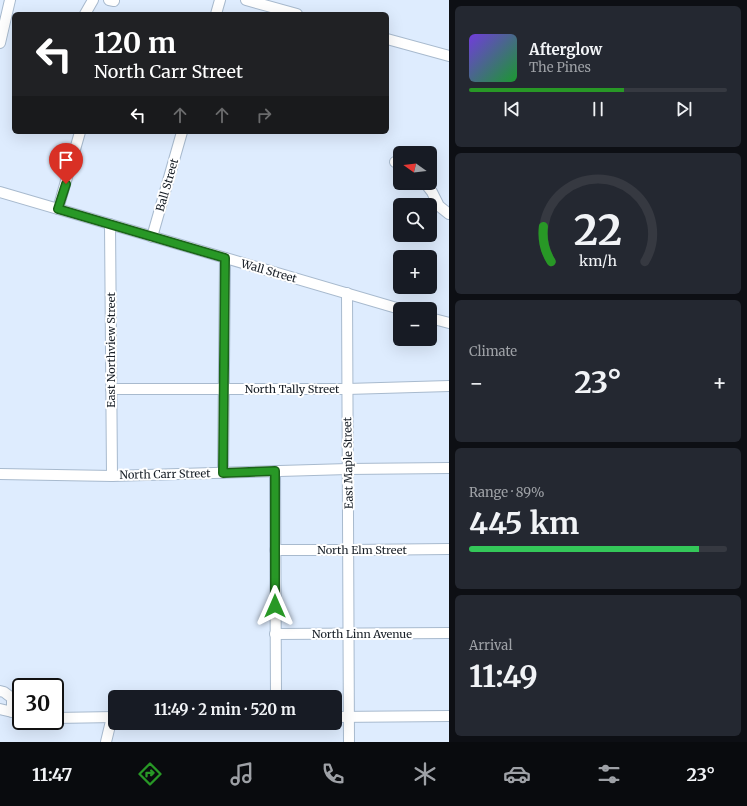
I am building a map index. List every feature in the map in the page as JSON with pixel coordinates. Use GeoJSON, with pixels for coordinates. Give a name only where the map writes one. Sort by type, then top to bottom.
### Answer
{"type":"FeatureCollection","features":[{"type":"Feature","properties":{"kind":"street"},"geometry":{"type":"LineString","coordinates":[[86,12],[92,0]]}},
{"type":"Feature","properties":{"kind":"street"},"geometry":{"type":"LineString","coordinates":[[109,0],[114,0]]}},
{"type":"Feature","properties":{"kind":"street"},"geometry":{"type":"LineString","coordinates":[[217,12],[220,0]]}},
{"type":"Feature","properties":{"kind":"street"},"geometry":{"type":"LineString","coordinates":[[246,0],[290,12]]}},
{"type":"Feature","properties":{"kind":"street"},"geometry":{"type":"LineString","coordinates":[[0,43],[6,6]]}},
{"type":"Feature","properties":{"kind":"street"},"geometry":{"type":"LineString","coordinates":[[389,40],[449,56]]}},
{"type":"Feature","properties":{"kind":"street"},"geometry":{"type":"LineString","coordinates":[[58,209],[79,134]]}},
{"type":"Feature","properties":{"kind":"street","name":"Ball Street"},"geometry":{"type":"LineString","coordinates":[[152,237],[181,134]]}},
{"type":"Feature","properties":{"kind":"street"},"geometry":{"type":"LineString","coordinates":[[430,190],[439,206],[449,214]]}},
{"type":"Feature","properties":{"kind":"street","name":"Wall Street"},"geometry":{"type":"LineString","coordinates":[[0,192],[393,307]]}},
{"type":"Feature","properties":{"kind":"street","name":"East Northview Street"},"geometry":{"type":"LineString","coordinates":[[110,224],[112,476]]}},
{"type":"Feature","properties":{"kind":"street"},"geometry":{"type":"LineString","coordinates":[[223,473],[225,258]]}},
{"type":"Feature","properties":{"kind":"street","name":"East Maple Street"},"geometry":{"type":"LineString","coordinates":[[347,293],[349,742]]}},
{"type":"Feature","properties":{"kind":"street"},"geometry":{"type":"LineString","coordinates":[[437,320],[449,323]]}},
{"type":"Feature","properties":{"kind":"street","name":"North Tally Street"},"geometry":{"type":"LineString","coordinates":[[111,389],[347,389],[449,386]]}},
{"type":"Feature","properties":{"kind":"street","name":"North Carr Street"},"geometry":{"type":"LineString","coordinates":[[0,474],[112,476],[348,469],[449,468]]}},
{"type":"Feature","properties":{"kind":"street"},"geometry":{"type":"LineString","coordinates":[[275,471],[276,690]]}},
{"type":"Feature","properties":{"kind":"street","name":"North Elm Street"},"geometry":{"type":"LineString","coordinates":[[275,550],[449,549]]}},
{"type":"Feature","properties":{"kind":"street","name":"North Linn Avenue"},"geometry":{"type":"LineString","coordinates":[[275,634],[449,633]]}},
{"type":"Feature","properties":{"kind":"street"},"geometry":{"type":"LineString","coordinates":[[0,691],[12,698]]}},
{"type":"Feature","properties":{"kind":"street"},"geometry":{"type":"LineString","coordinates":[[0,709],[12,712]]}},
{"type":"Feature","properties":{"kind":"street"},"geometry":{"type":"LineString","coordinates":[[342,717],[449,716]]}},
{"type":"Feature","properties":{"kind":"street"},"geometry":{"type":"LineString","coordinates":[[64,718],[108,717]]}},
{"type":"Feature","properties":{"kind":"street"},"geometry":{"type":"LineString","coordinates":[[106,742],[110,730]]}},
{"type":"Feature","properties":{"kind":"route"},"geometry":{"type":"LineString","coordinates":[[66,184],[58,209],[225,258],[223,473],[275,471],[275,606]]}}]}
